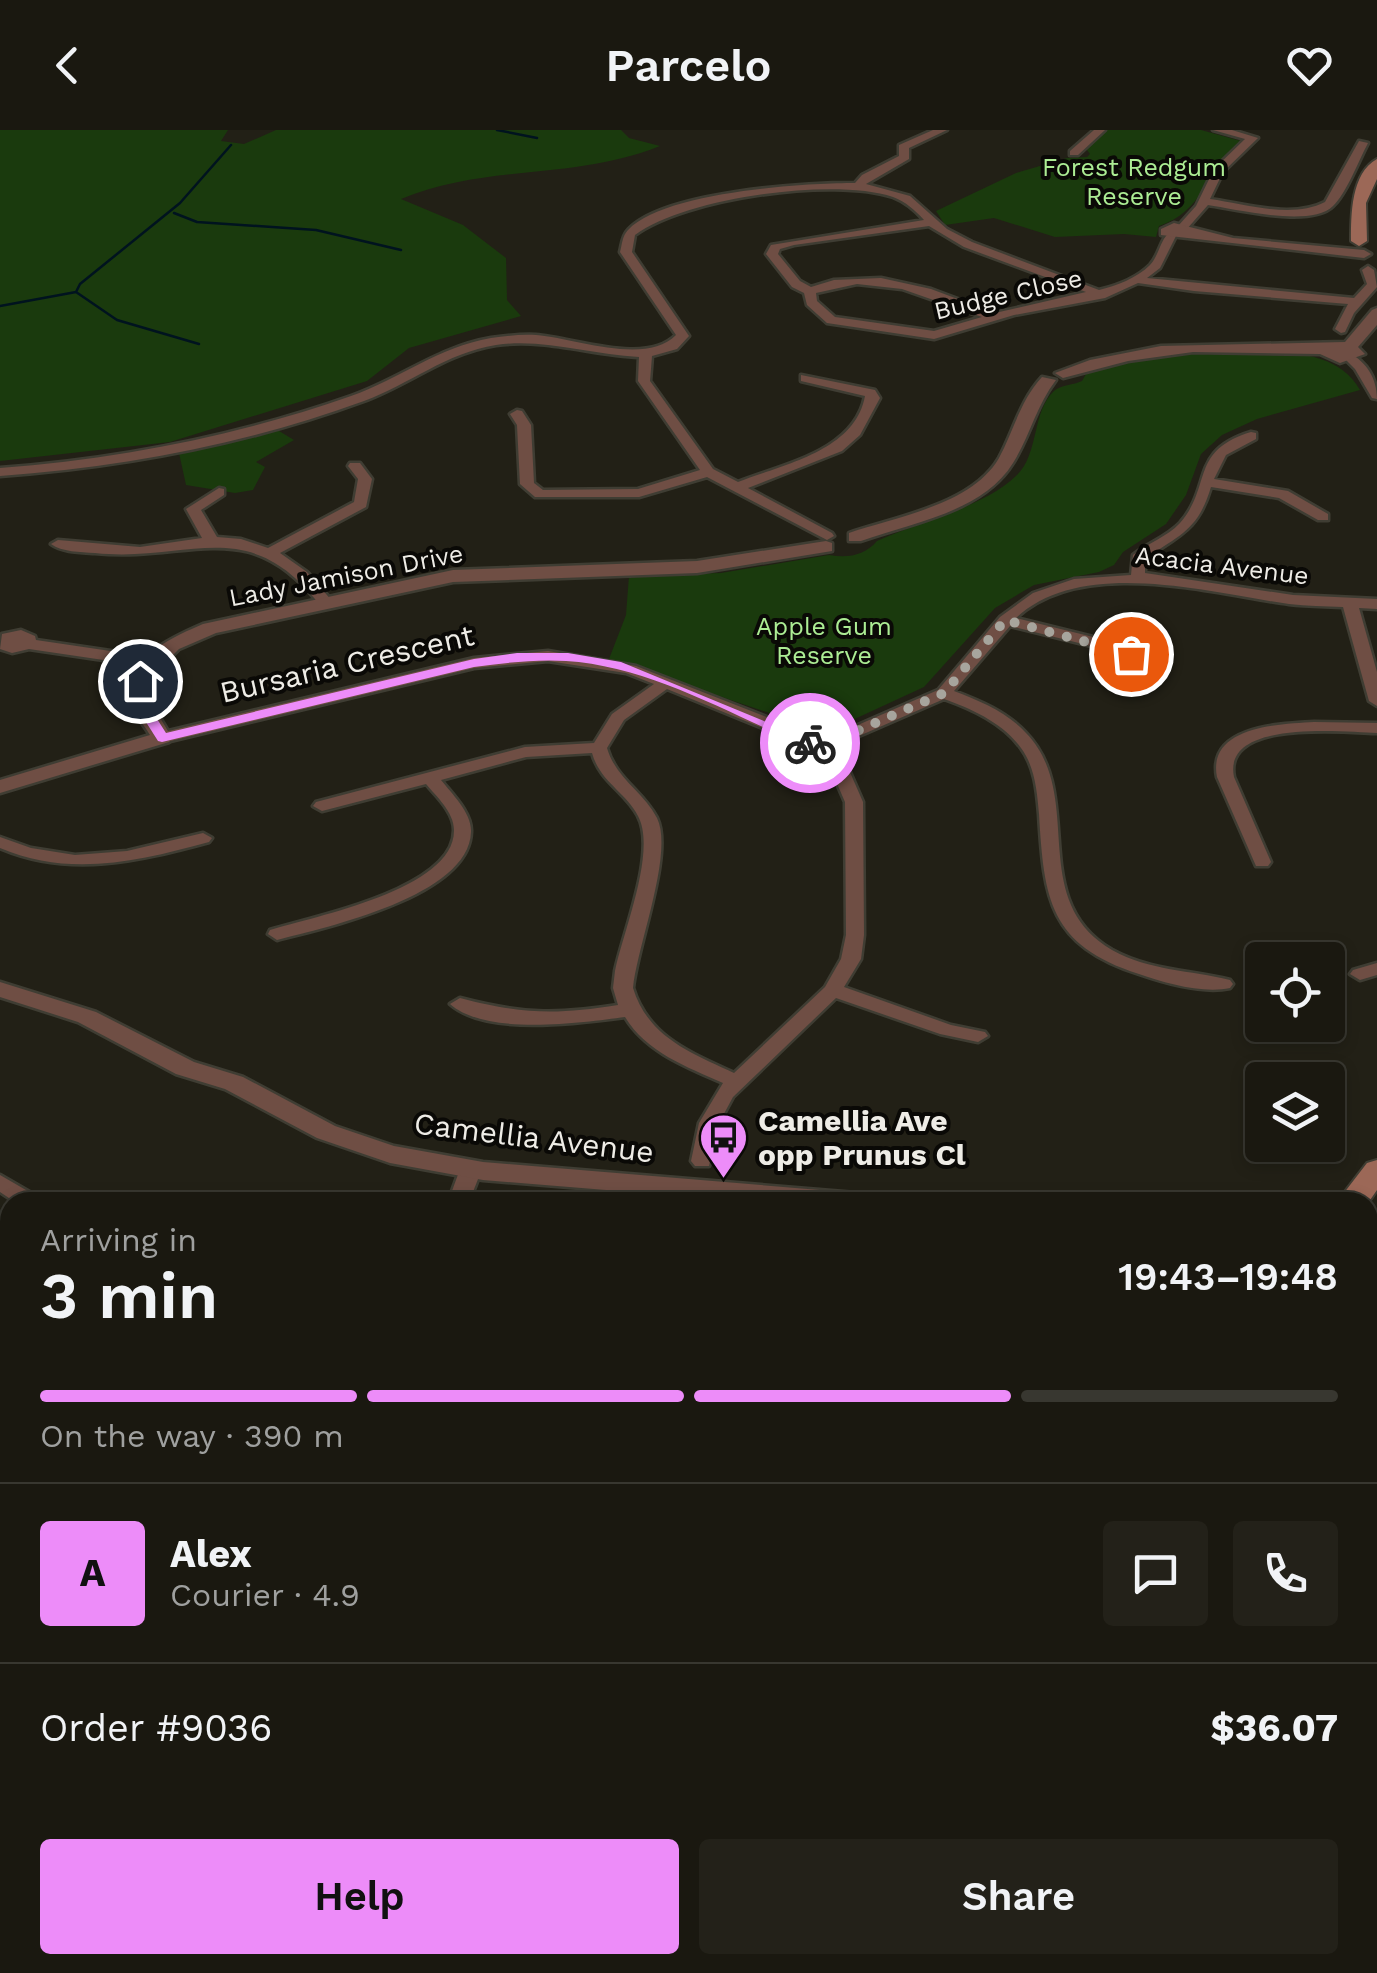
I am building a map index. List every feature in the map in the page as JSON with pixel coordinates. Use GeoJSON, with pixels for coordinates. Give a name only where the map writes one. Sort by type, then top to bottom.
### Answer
{"type":"FeatureCollection","features":[{"type":"Feature","properties":{"kind":"main road"},"geometry":{"type":"LineString","coordinates":[[1368,252],[1358,203],[1377,164]]}},
{"type":"Feature","properties":{"kind":"main road"},"geometry":{"type":"LineString","coordinates":[[1377,198],[1377,224]]}},
{"type":"Feature","properties":{"kind":"main road"},"geometry":{"type":"LineString","coordinates":[[1360,1192],[1377,1170]]}},
{"type":"Feature","properties":{"kind":"street"},"geometry":{"type":"LineString","coordinates":[[858,186],[866,177],[905,157],[903,147],[942,130]]}},
{"type":"Feature","properties":{"kind":"street"},"geometry":{"type":"LineString","coordinates":[[1074,153],[1100,130]]}},
{"type":"Feature","properties":{"kind":"street"},"geometry":{"type":"LineString","coordinates":[[1218,130],[1252,138]]}},
{"type":"Feature","properties":{"kind":"street"},"geometry":{"type":"LineString","coordinates":[[1140,280],[1158,263],[1203,201],[1218,171],[1264,130]]}},
{"type":"Feature","properties":{"kind":"street"},"geometry":{"type":"LineString","coordinates":[[1203,201],[1298,212],[1321,210],[1329,204],[1363,144]]}},
{"type":"Feature","properties":{"kind":"street"},"geometry":{"type":"LineString","coordinates":[[0,472],[182,448],[340,404],[383,389],[457,350],[504,340],[543,340],[646,354],[663,350],[683,338],[624,249],[625,236],[637,223],[692,205],[858,186],[913,202],[954,238],[1064,277],[1101,295]]}},
{"type":"Feature","properties":{"kind":"street","name":"Budge Close"},"geometry":{"type":"LineString","coordinates":[[932,222],[789,243],[775,246],[772,254],[796,284],[810,291],[811,302],[831,320],[913,335],[944,333],[994,317],[1101,295],[1140,280]]}},
{"type":"Feature","properties":{"kind":"street"},"geometry":{"type":"LineString","coordinates":[[1180,232],[1233,242],[1368,252],[1373,284],[1356,302],[1341,329]]}},
{"type":"Feature","properties":{"kind":"street"},"geometry":{"type":"LineString","coordinates":[[810,291],[831,284],[884,280],[994,317]]}},
{"type":"Feature","properties":{"kind":"street"},"geometry":{"type":"LineString","coordinates":[[1140,280],[1189,288],[1308,294],[1356,302]]}},
{"type":"Feature","properties":{"kind":"street"},"geometry":{"type":"LineString","coordinates":[[1377,313],[1349,352],[1377,396]]}},
{"type":"Feature","properties":{"kind":"street","name":"Lady Jamison Drive"},"geometry":{"type":"LineString","coordinates":[[151,662],[172,645],[202,631],[453,576],[697,567],[827,541],[853,549],[859,544],[855,537],[960,498],[985,484],[1004,464],[1031,399],[1056,376],[1106,361],[1202,345],[1326,350],[1336,357],[1349,352]]}},
{"type":"Feature","properties":{"kind":"street"},"geometry":{"type":"LineString","coordinates":[[646,354],[644,381],[708,472],[827,541]]}},
{"type":"Feature","properties":{"kind":"street"},"geometry":{"type":"LineString","coordinates":[[736,488],[816,459],[843,444],[860,425],[873,392],[806,378]]}},
{"type":"Feature","properties":{"kind":"street"},"geometry":{"type":"LineString","coordinates":[[516,414],[524,425],[527,484],[532,494],[639,493],[708,472]]}},
{"type":"Feature","properties":{"kind":"street"},"geometry":{"type":"LineString","coordinates":[[1138,577],[1138,558],[1184,527],[1194,514],[1221,449],[1251,436]]}},
{"type":"Feature","properties":{"kind":"street"},"geometry":{"type":"LineString","coordinates":[[268,552],[361,504],[365,479],[355,466]]}},
{"type":"Feature","properties":{"kind":"street"},"geometry":{"type":"LineString","coordinates":[[1205,482],[1283,494],[1323,517]]}},
{"type":"Feature","properties":{"kind":"street"},"geometry":{"type":"LineString","coordinates":[[212,542],[193,509],[220,492]]}},
{"type":"Feature","properties":{"kind":"street"},"geometry":{"type":"LineString","coordinates":[[58,544],[146,551],[212,542],[240,543],[268,552],[309,580],[325,602]]}},
{"type":"Feature","properties":{"kind":"street","name":"Acacia Avenue"},"geometry":{"type":"LineString","coordinates":[[818,748],[944,693],[1005,620],[1024,604],[1060,588],[1138,577],[1293,600],[1377,604]]}},
{"type":"Feature","properties":{"kind":"street"},"geometry":{"type":"LineString","coordinates":[[1350,604],[1377,700]]}},
{"type":"Feature","properties":{"kind":"street"},"geometry":{"type":"LineString","coordinates":[[1005,620],[1156,657]]}},
{"type":"Feature","properties":{"kind":"street"},"geometry":{"type":"LineString","coordinates":[[9,646],[151,662],[140,681],[138,700],[162,738]]}},
{"type":"Feature","properties":{"kind":"street","name":"Bursaria Crescent"},"geometry":{"type":"LineString","coordinates":[[0,788],[162,738],[500,659],[584,659],[667,682],[818,748],[845,778],[854,802],[854,944],[849,967],[833,990],[735,1080],[715,1109],[702,1160]]}},
{"type":"Feature","properties":{"kind":"street"},"geometry":{"type":"LineString","coordinates":[[667,682],[618,717],[599,748],[606,774],[642,808],[654,836],[623,974],[628,1010],[662,1044],[735,1080]]}},
{"type":"Feature","properties":{"kind":"street"},"geometry":{"type":"LineString","coordinates":[[944,693],[1002,720],[1036,756],[1042,776],[1056,895],[1078,932],[1110,954],[1150,972],[1223,984]]}},
{"type":"Feature","properties":{"kind":"street"},"geometry":{"type":"LineString","coordinates":[[1262,862],[1224,771],[1226,758],[1234,747],[1258,733],[1285,728],[1377,728]]}},
{"type":"Feature","properties":{"kind":"street"},"geometry":{"type":"LineString","coordinates":[[322,806],[534,750],[599,748]]}},
{"type":"Feature","properties":{"kind":"street"},"geometry":{"type":"LineString","coordinates":[[277,934],[407,892],[450,864],[461,846],[462,826],[430,778]]}},
{"type":"Feature","properties":{"kind":"street"},"geometry":{"type":"LineString","coordinates":[[0,842],[49,858],[105,860],[203,838]]}},
{"type":"Feature","properties":{"kind":"street","name":"Camellia Avenue"},"geometry":{"type":"LineString","coordinates":[[0,990],[50,1003],[104,1024],[186,1068],[234,1083],[349,1141],[426,1162],[471,1169],[739,1192]]}},
{"type":"Feature","properties":{"kind":"street"},"geometry":{"type":"LineString","coordinates":[[833,990],[948,1030],[978,1036]]}},
{"type":"Feature","properties":{"kind":"street"},"geometry":{"type":"LineString","coordinates":[[460,1004],[498,1018],[538,1022],[628,1010]]}},
{"type":"Feature","properties":{"kind":"street"},"geometry":{"type":"LineString","coordinates":[[462,1192],[471,1169]]}},
{"type":"Feature","properties":{"kind":"green space"},"geometry":{"type":"Polygon","coordinates":[[[0,130],[228,130],[221,141],[244,144],[276,130],[621,130],[629,138],[660,146],[595,164],[466,180],[401,199],[463,225],[506,258],[507,300],[521,316],[409,348],[367,381],[170,442],[0,461],[0,130]]]}},
{"type":"Feature","properties":{"kind":"green space","name":"Forest Redgum Reserve"},"geometry":{"type":"Polygon","coordinates":[[[1106,130],[1201,130],[1241,141],[1195,201],[1174,220],[1159,226],[1156,237],[1055,237],[994,218],[945,225],[936,211],[1016,173],[1067,158],[1087,157],[1090,154],[1084,146],[1106,130]]]}},
{"type":"Feature","properties":{"kind":"green space","name":"Apple Gum Reserve"},"geometry":{"type":"Polygon","coordinates":[[[1271,350],[1333,364],[1360,390],[1257,419],[1222,435],[1201,454],[1186,495],[1166,524],[1123,552],[1114,565],[1099,572],[1034,585],[995,608],[924,687],[833,729],[820,730],[609,659],[626,615],[629,576],[721,573],[861,553],[877,541],[987,496],[1017,475],[1029,456],[1047,399],[1057,389],[1082,381],[1086,374],[1153,357],[1271,350]]]}},
{"type":"Feature","properties":{"kind":"green space"},"geometry":{"type":"Polygon","coordinates":[[[274,428],[294,440],[256,462],[265,467],[253,490],[235,493],[186,485],[179,453],[274,428]]]}},
{"type":"Feature","properties":{"kind":"waterway"},"geometry":{"type":"LineString","coordinates":[[497,130],[537,138]]}},
{"type":"Feature","properties":{"kind":"waterway"},"geometry":{"type":"LineString","coordinates":[[76,292],[80,284],[180,203],[231,145]]}},
{"type":"Feature","properties":{"kind":"waterway"},"geometry":{"type":"LineString","coordinates":[[174,213],[197,222],[316,230],[401,250]]}},
{"type":"Feature","properties":{"kind":"waterway"},"geometry":{"type":"LineString","coordinates":[[0,306],[76,292]]}},
{"type":"Feature","properties":{"kind":"waterway"},"geometry":{"type":"LineString","coordinates":[[76,292],[117,320],[199,344]]}},
{"type":"Feature","properties":{"kind":"way so far"},"geometry":{"type":"LineString","coordinates":[[810,743],[818,748],[944,693],[1005,620],[1131,654]]}},
{"type":"Feature","properties":{"kind":"place","name":"Camellia Ave opp Prunus Cl"},"geometry":{"type":"Point","coordinates":[723,1180]}},
{"type":"Feature","properties":{"kind":"route"},"geometry":{"type":"LineString","coordinates":[[140,681],[138,700],[162,738],[474,663],[517,657],[568,657],[652,676],[810,743]]}}]}
